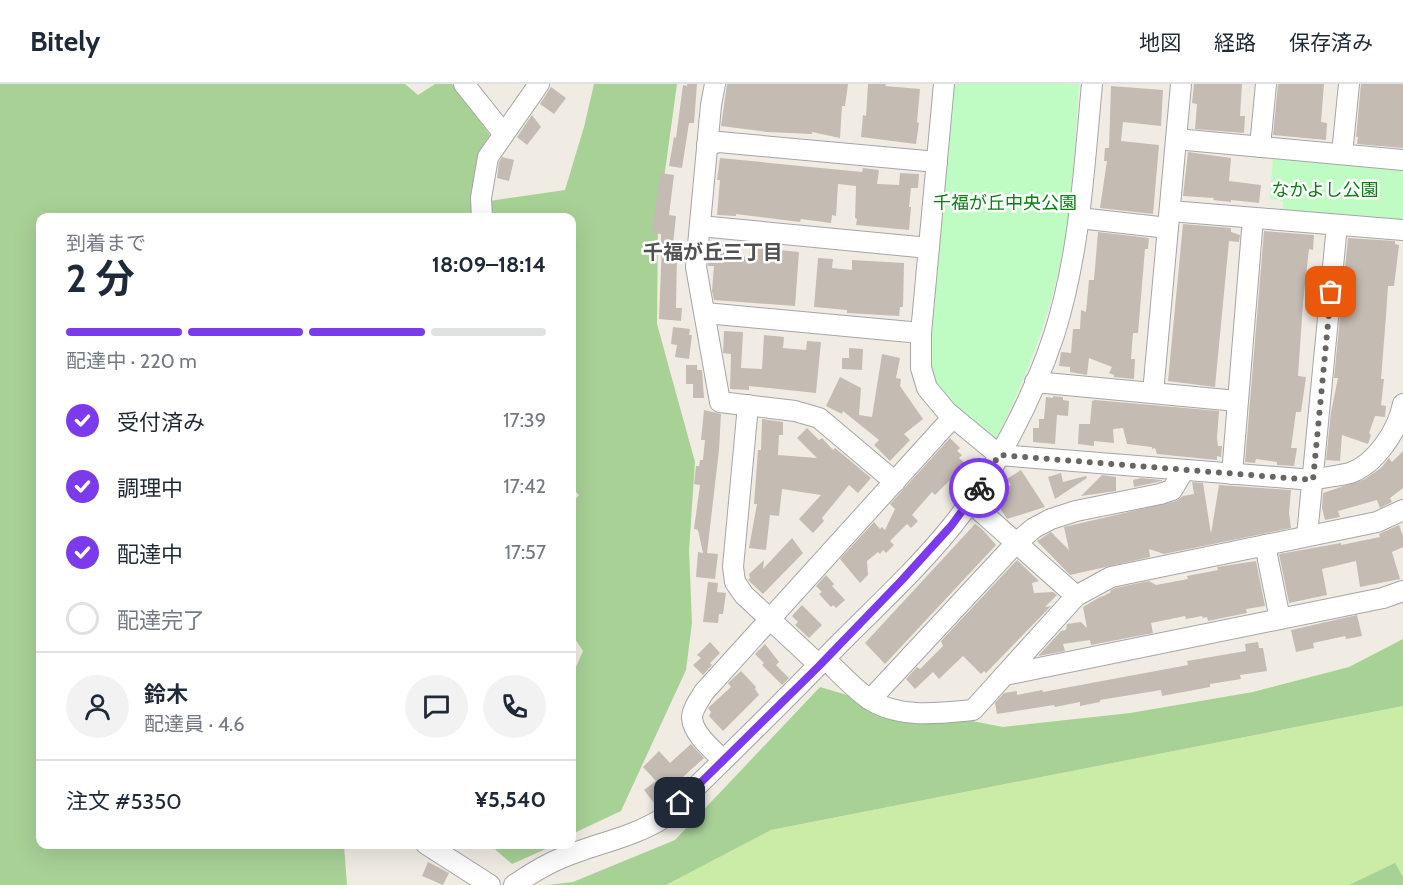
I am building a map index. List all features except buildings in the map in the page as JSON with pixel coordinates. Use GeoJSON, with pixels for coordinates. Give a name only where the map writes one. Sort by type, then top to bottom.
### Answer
{"type":"FeatureCollection","features":[{"type":"Feature","properties":{"kind":"street"},"geometry":{"type":"LineString","coordinates":[[464,84],[503,133]]}},
{"type":"Feature","properties":{"kind":"street"},"geometry":{"type":"LineString","coordinates":[[482,213],[481,198],[488,157],[539,84]]}},
{"type":"Feature","properties":{"kind":"street"},"geometry":{"type":"LineString","coordinates":[[715,84],[711,105],[696,267],[720,402],[795,411],[819,418],[895,482]]}},
{"type":"Feature","properties":{"kind":"street"},"geometry":{"type":"LineString","coordinates":[[944,84],[921,333],[921,368],[927,388],[953,417],[999,455],[1313,480],[1351,472],[1364,465],[1387,440],[1402,412],[1403,404]]}},
{"type":"Feature","properties":{"kind":"street"},"geometry":{"type":"LineString","coordinates":[[514,885],[547,864],[647,828],[665,817],[822,662],[951,526],[999,455],[1035,382],[1053,335],[1069,278],[1079,218],[1092,84]]}},
{"type":"Feature","properties":{"kind":"street"},"geometry":{"type":"LineString","coordinates":[[1153,393],[1181,84]]}},
{"type":"Feature","properties":{"kind":"street"},"geometry":{"type":"LineString","coordinates":[[1260,147],[1266,84]]}},
{"type":"Feature","properties":{"kind":"street"},"geometry":{"type":"LineString","coordinates":[[1342,154],[1349,84]]}},
{"type":"Feature","properties":{"kind":"street"},"geometry":{"type":"LineString","coordinates":[[1176,139],[1403,160]]}},
{"type":"Feature","properties":{"kind":"street"},"geometry":{"type":"LineString","coordinates":[[707,145],[719,142],[937,162]]}},
{"type":"Feature","properties":{"kind":"street"},"geometry":{"type":"LineString","coordinates":[[1079,218],[1253,218],[1403,230]]}},
{"type":"Feature","properties":{"kind":"street"},"geometry":{"type":"LineString","coordinates":[[1232,474],[1253,218]]}},
{"type":"Feature","properties":{"kind":"street"},"geometry":{"type":"LineString","coordinates":[[1307,536],[1337,225]]}},
{"type":"Feature","properties":{"kind":"street"},"geometry":{"type":"LineString","coordinates":[[699,226],[929,248]]}},
{"type":"Feature","properties":{"kind":"street"},"geometry":{"type":"LineString","coordinates":[[705,313],[921,333]]}},
{"type":"Feature","properties":{"kind":"street"},"geometry":{"type":"LineString","coordinates":[[1035,382],[1237,401]]}},
{"type":"Feature","properties":{"kind":"street"},"geometry":{"type":"LineString","coordinates":[[748,405],[733,567],[735,582],[744,595],[770,620],[870,700],[884,707],[919,713],[973,710],[1076,596],[1111,577],[1377,522],[1403,510]]}},
{"type":"Feature","properties":{"kind":"street"},"geometry":{"type":"LineString","coordinates":[[723,760],[697,730],[692,718],[704,692],[953,417]]}},
{"type":"Feature","properties":{"kind":"street"},"geometry":{"type":"LineString","coordinates":[[870,700],[1016,543],[1034,528],[1051,519],[1076,511],[1172,490],[1184,470]]}},
{"type":"Feature","properties":{"kind":"street"},"geometry":{"type":"LineString","coordinates":[[969,501],[1076,596]]}},
{"type":"Feature","properties":{"kind":"street"},"geometry":{"type":"LineString","coordinates":[[1265,544],[1280,619]]}},
{"type":"Feature","properties":{"kind":"street"},"geometry":{"type":"LineString","coordinates":[[1005,675],[1383,598],[1403,591]]}},
{"type":"Feature","properties":{"kind":"street"},"geometry":{"type":"LineString","coordinates":[[434,849],[490,885]]}},
{"type":"Feature","properties":{"kind":"green space"},"geometry":{"type":"Polygon","coordinates":[[[0,84],[405,84],[418,95],[435,84],[452,84],[490,135],[472,195],[474,213],[36,213],[36,849],[344,849],[347,885],[0,885],[0,84]]]}},
{"type":"Feature","properties":{"kind":"green space"},"geometry":{"type":"Polygon","coordinates":[[[594,84],[677,84],[658,222],[657,324],[695,462],[689,550],[692,623],[686,670],[621,811],[576,832],[576,667],[583,651],[576,640],[576,498],[579,495],[576,492],[576,213],[493,213],[489,201],[565,190],[594,84]]]}},
{"type":"Feature","properties":{"kind":"green space","name":"千福が丘中央公園"},"geometry":{"type":"Polygon","coordinates":[[[952,84],[1079,84],[1074,162],[1060,265],[1037,343],[995,442],[938,392],[928,361],[952,84]]]}},
{"type":"Feature","properties":{"kind":"green space","name":"なかよし公園"},"geometry":{"type":"Polygon","coordinates":[[[1273,156],[1403,167],[1403,226],[1282,216],[1283,201],[1270,199],[1273,156]]]}},
{"type":"Feature","properties":{"kind":"green space"},"geometry":{"type":"Polygon","coordinates":[[[1403,639],[1403,706],[771,830],[666,885],[547,885],[573,882],[675,840],[820,687],[864,700],[1003,727],[1130,713],[1253,692],[1349,667],[1403,639]]]}},
{"type":"Feature","properties":{"kind":"green space"},"geometry":{"type":"Polygon","coordinates":[[[1403,706],[1403,885],[666,885],[771,830],[1403,706]]]}},
{"type":"Feature","properties":{"kind":"green space"},"geometry":{"type":"Polygon","coordinates":[[[495,849],[546,849],[512,864],[495,849]]]}},
{"type":"Feature","properties":{"kind":"green space"},"geometry":{"type":"Polygon","coordinates":[[[1395,863],[1403,877],[1403,885],[1349,885],[1395,863]]]}},
{"type":"Feature","properties":{"kind":"way so far"},"geometry":{"type":"LineString","coordinates":[[979,488],[999,455],[1313,480],[1331,292]]}},
{"type":"Feature","properties":{"kind":"district","name":"千福が丘三丁目"},"geometry":{"type":"Point","coordinates":[713,252]}},
{"type":"Feature","properties":{"kind":"route"},"geometry":{"type":"LineString","coordinates":[[680,803],[819,666],[902,580],[951,526],[979,488]]}}]}
